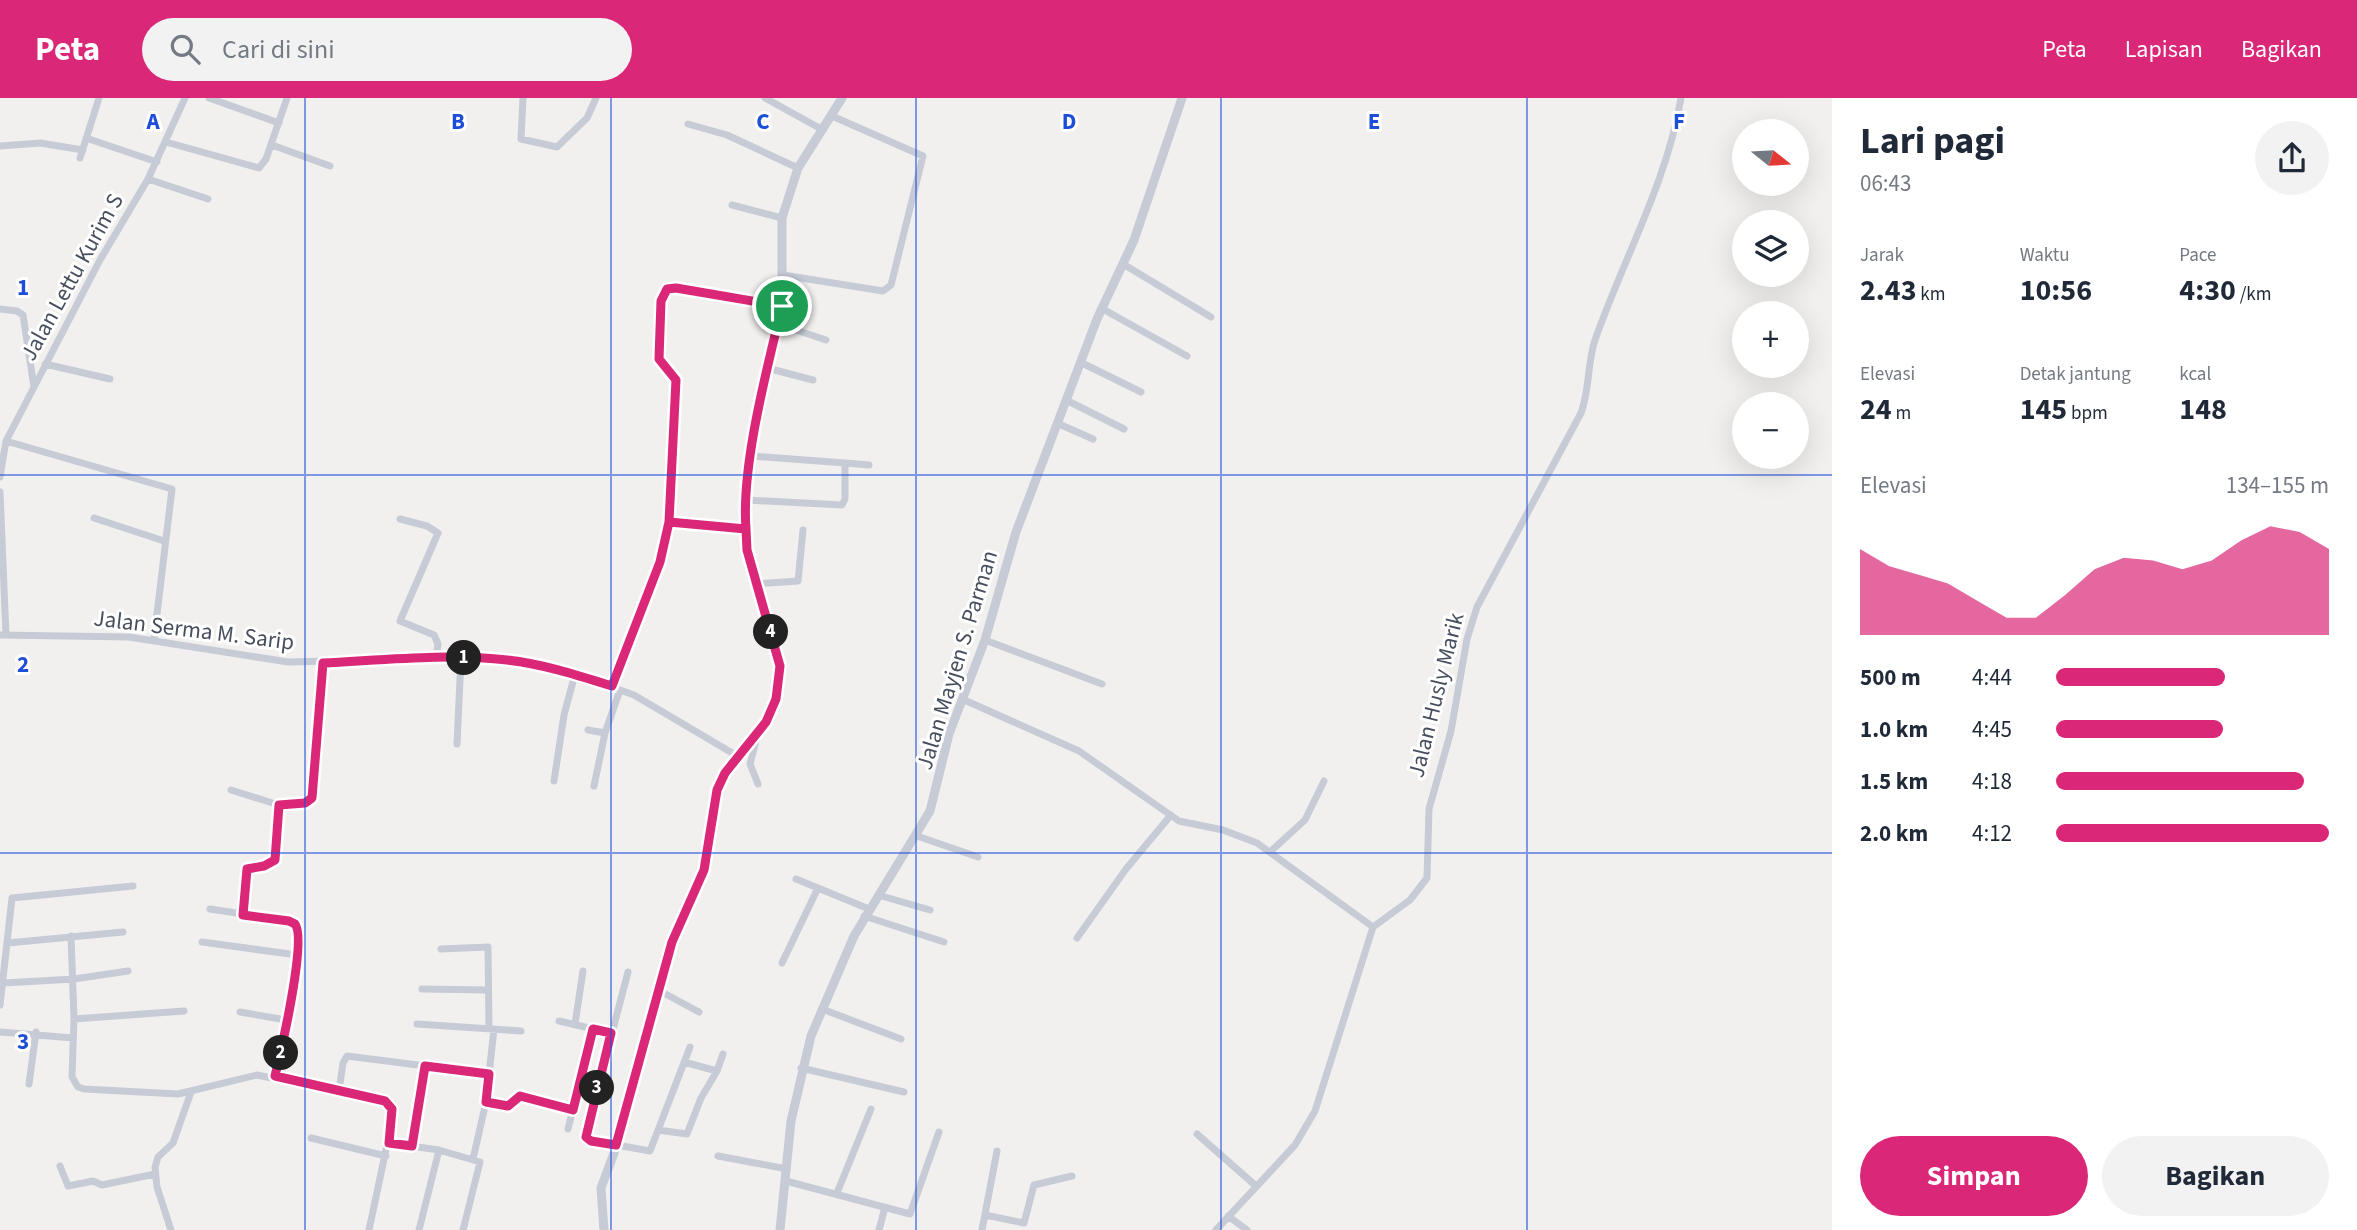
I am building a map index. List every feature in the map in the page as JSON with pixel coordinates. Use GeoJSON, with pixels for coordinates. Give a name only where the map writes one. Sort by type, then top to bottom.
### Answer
{"type":"FeatureCollection","features":[{"type":"Feature","properties":{"kind":"street"},"geometry":{"type":"LineString","coordinates":[[0,146],[40,143],[81,154],[99,98]]}},
{"type":"Feature","properties":{"kind":"street","name":"Jalan Lettu Kurim S"},"geometry":{"type":"LineString","coordinates":[[0,477],[6,442],[100,260],[157,162],[185,98]]}},
{"type":"Feature","properties":{"kind":"street"},"geometry":{"type":"LineString","coordinates":[[209,98],[279,123]]}},
{"type":"Feature","properties":{"kind":"street"},"geometry":{"type":"LineString","coordinates":[[166,142],[255,169],[266,159],[287,98]]}},
{"type":"Feature","properties":{"kind":"street"},"geometry":{"type":"LineString","coordinates":[[523,98],[521,139],[557,146],[587,118],[596,98]]}},
{"type":"Feature","properties":{"kind":"street"},"geometry":{"type":"LineString","coordinates":[[765,98],[822,130]]}},
{"type":"Feature","properties":{"kind":"street"},"geometry":{"type":"LineString","coordinates":[[604,1230],[601,1188],[616,1145],[674,935],[704,870],[717,790],[725,773],[760,729],[776,699],[780,666],[747,550],[747,500],[767,368],[782,306],[782,218],[799,168],[842,98]]}},
{"type":"Feature","properties":{"kind":"street","name":"Jalan Mayjen S. Parman"},"geometry":{"type":"LineString","coordinates":[[780,1230],[791,1121],[801,1068],[822,1009],[867,913],[917,836],[934,798],[944,753],[985,640],[1016,532],[1068,401],[1101,307],[1146,209],[1182,98]]}},
{"type":"Feature","properties":{"kind":"street","name":"Jalan Husly Marik"},"geometry":{"type":"LineString","coordinates":[[1373,927],[1410,900],[1427,878],[1429,809],[1451,731],[1472,621],[1489,582],[1581,414],[1589,388],[1594,343],[1667,153],[1681,98]]}},
{"type":"Feature","properties":{"kind":"street"},"geometry":{"type":"LineString","coordinates":[[783,275],[883,291],[891,285],[923,156],[832,116]]}},
{"type":"Feature","properties":{"kind":"street"},"geometry":{"type":"LineString","coordinates":[[688,124],[727,135],[799,168]]}},
{"type":"Feature","properties":{"kind":"street"},"geometry":{"type":"LineString","coordinates":[[86,138],[157,162]]}},
{"type":"Feature","properties":{"kind":"street"},"geometry":{"type":"LineString","coordinates":[[272,145],[330,166]]}},
{"type":"Feature","properties":{"kind":"street"},"geometry":{"type":"LineString","coordinates":[[148,179],[208,199]]}},
{"type":"Feature","properties":{"kind":"street"},"geometry":{"type":"LineString","coordinates":[[732,205],[782,218]]}},
{"type":"Feature","properties":{"kind":"street"},"geometry":{"type":"LineString","coordinates":[[1123,264],[1211,317]]}},
{"type":"Feature","properties":{"kind":"street"},"geometry":{"type":"LineString","coordinates":[[612,686],[660,562],[669,522],[676,380],[659,359],[661,301],[664,292],[676,288],[782,306]]}},
{"type":"Feature","properties":{"kind":"street"},"geometry":{"type":"LineString","coordinates":[[1101,307],[1187,356]]}},
{"type":"Feature","properties":{"kind":"street"},"geometry":{"type":"LineString","coordinates":[[0,309],[17,311],[23,315],[34,388]]}},
{"type":"Feature","properties":{"kind":"street"},"geometry":{"type":"LineString","coordinates":[[778,324],[826,340]]}},
{"type":"Feature","properties":{"kind":"street"},"geometry":{"type":"LineString","coordinates":[[1080,362],[1141,392]]}},
{"type":"Feature","properties":{"kind":"street"},"geometry":{"type":"LineString","coordinates":[[46,364],[110,379]]}},
{"type":"Feature","properties":{"kind":"street"},"geometry":{"type":"LineString","coordinates":[[767,368],[813,380]]}},
{"type":"Feature","properties":{"kind":"street"},"geometry":{"type":"LineString","coordinates":[[1068,401],[1124,429]]}},
{"type":"Feature","properties":{"kind":"street"},"geometry":{"type":"LineString","coordinates":[[1059,424],[1093,439]]}},
{"type":"Feature","properties":{"kind":"street"},"geometry":{"type":"LineString","coordinates":[[6,442],[172,489],[153,639]]}},
{"type":"Feature","properties":{"kind":"street"},"geometry":{"type":"LineString","coordinates":[[752,456],[869,465]]}},
{"type":"Feature","properties":{"kind":"street"},"geometry":{"type":"LineString","coordinates":[[747,500],[842,505],[845,499],[845,463]]}},
{"type":"Feature","properties":{"kind":"street"},"geometry":{"type":"LineString","coordinates":[[0,492],[3,635]]}},
{"type":"Feature","properties":{"kind":"street"},"geometry":{"type":"LineString","coordinates":[[94,518],[164,541]]}},
{"type":"Feature","properties":{"kind":"street"},"geometry":{"type":"LineString","coordinates":[[400,519],[427,526],[438,533],[400,621],[433,635],[438,645],[436,659]]}},
{"type":"Feature","properties":{"kind":"street"},"geometry":{"type":"LineString","coordinates":[[669,522],[746,529]]}},
{"type":"Feature","properties":{"kind":"street"},"geometry":{"type":"LineString","coordinates":[[756,584],[797,581],[803,530]]}},
{"type":"Feature","properties":{"kind":"street","name":"Jalan Serma M. Sarip"},"geometry":{"type":"LineString","coordinates":[[3,635],[96,634],[153,639],[265,660],[323,663],[461,658],[531,663],[612,686],[655,705],[739,757]]}},
{"type":"Feature","properties":{"kind":"street"},"geometry":{"type":"LineString","coordinates":[[985,640],[1102,684]]}},
{"type":"Feature","properties":{"kind":"street"},"geometry":{"type":"LineString","coordinates":[[457,744],[461,658]]}},
{"type":"Feature","properties":{"kind":"street"},"geometry":{"type":"LineString","coordinates":[[231,790],[279,805],[305,803],[312,798],[323,663]]}},
{"type":"Feature","properties":{"kind":"street"},"geometry":{"type":"LineString","coordinates":[[554,781],[575,674]]}},
{"type":"Feature","properties":{"kind":"street"},"geometry":{"type":"LineString","coordinates":[[594,786],[605,733],[620,690]]}},
{"type":"Feature","properties":{"kind":"street"},"geometry":{"type":"LineString","coordinates":[[962,699],[1079,751],[1180,821],[1238,835],[1270,852],[1373,927],[1310,1123],[1295,1145],[1216,1230]]}},
{"type":"Feature","properties":{"kind":"street"},"geometry":{"type":"LineString","coordinates":[[758,784],[750,764],[760,729]]}},
{"type":"Feature","properties":{"kind":"street"},"geometry":{"type":"LineString","coordinates":[[588,730],[605,733]]}},
{"type":"Feature","properties":{"kind":"street"},"geometry":{"type":"LineString","coordinates":[[1270,852],[1305,820],[1324,781]]}},
{"type":"Feature","properties":{"kind":"street"},"geometry":{"type":"LineString","coordinates":[[243,915],[247,869],[269,864],[276,857],[279,805]]}},
{"type":"Feature","properties":{"kind":"street"},"geometry":{"type":"LineString","coordinates":[[1077,937],[1126,869],[1171,816]]}},
{"type":"Feature","properties":{"kind":"street"},"geometry":{"type":"LineString","coordinates":[[917,836],[978,857]]}},
{"type":"Feature","properties":{"kind":"street"},"geometry":{"type":"LineString","coordinates":[[796,879],[867,913],[944,942]]}},
{"type":"Feature","properties":{"kind":"street"},"geometry":{"type":"LineString","coordinates":[[0,1004],[8,943],[4,929],[14,897],[133,886]]}},
{"type":"Feature","properties":{"kind":"street"},"geometry":{"type":"LineString","coordinates":[[782,963],[818,888]]}},
{"type":"Feature","properties":{"kind":"street"},"geometry":{"type":"LineString","coordinates":[[878,895],[930,910]]}},
{"type":"Feature","properties":{"kind":"street"},"geometry":{"type":"LineString","coordinates":[[210,909],[295,924],[300,932],[275,1076]]}},
{"type":"Feature","properties":{"kind":"street"},"geometry":{"type":"LineString","coordinates":[[8,943],[122,932]]}},
{"type":"Feature","properties":{"kind":"street"},"geometry":{"type":"LineString","coordinates":[[71,936],[75,979],[72,1077],[80,1088],[191,1092],[257,1074],[378,1099],[389,1104],[392,1109],[389,1143],[369,1230]]}},
{"type":"Feature","properties":{"kind":"street"},"geometry":{"type":"LineString","coordinates":[[202,942],[297,956]]}},
{"type":"Feature","properties":{"kind":"street"},"geometry":{"type":"LineString","coordinates":[[441,949],[488,947],[487,990],[491,1028],[489,1074],[486,1102],[473,1158]]}},
{"type":"Feature","properties":{"kind":"street"},"geometry":{"type":"LineString","coordinates":[[4,984],[75,979],[128,971]]}},
{"type":"Feature","properties":{"kind":"street"},"geometry":{"type":"LineString","coordinates":[[575,1024],[583,971]]}},
{"type":"Feature","properties":{"kind":"street"},"geometry":{"type":"LineString","coordinates":[[628,972],[586,1137],[591,1141],[650,1151],[690,1047]]}},
{"type":"Feature","properties":{"kind":"street"},"geometry":{"type":"LineString","coordinates":[[422,989],[487,990]]}},
{"type":"Feature","properties":{"kind":"street"},"geometry":{"type":"LineString","coordinates":[[660,991],[699,1012]]}},
{"type":"Feature","properties":{"kind":"street"},"geometry":{"type":"LineString","coordinates":[[822,1009],[901,1039]]}},
{"type":"Feature","properties":{"kind":"street"},"geometry":{"type":"LineString","coordinates":[[74,1019],[184,1011]]}},
{"type":"Feature","properties":{"kind":"street"},"geometry":{"type":"LineString","coordinates":[[240,1012],[286,1020]]}},
{"type":"Feature","properties":{"kind":"street"},"geometry":{"type":"LineString","coordinates":[[559,1021],[611,1033]]}},
{"type":"Feature","properties":{"kind":"street"},"geometry":{"type":"LineString","coordinates":[[417,1024],[521,1031]]}},
{"type":"Feature","properties":{"kind":"street"},"geometry":{"type":"LineString","coordinates":[[568,1129],[593,1029]]}},
{"type":"Feature","properties":{"kind":"street"},"geometry":{"type":"LineString","coordinates":[[0,1032],[36,1032],[73,1038]]}},
{"type":"Feature","properties":{"kind":"street"},"geometry":{"type":"LineString","coordinates":[[29,1084],[36,1032]]}},
{"type":"Feature","properties":{"kind":"street"},"geometry":{"type":"LineString","coordinates":[[659,1130],[687,1134],[723,1054]]}},
{"type":"Feature","properties":{"kind":"street"},"geometry":{"type":"LineString","coordinates":[[339,1091],[343,1063],[347,1056],[489,1074]]}},
{"type":"Feature","properties":{"kind":"street"},"geometry":{"type":"LineString","coordinates":[[684,1062],[717,1071]]}},
{"type":"Feature","properties":{"kind":"street"},"geometry":{"type":"LineString","coordinates":[[412,1146],[425,1066]]}},
{"type":"Feature","properties":{"kind":"street"},"geometry":{"type":"LineString","coordinates":[[801,1068],[904,1092]]}},
{"type":"Feature","properties":{"kind":"street"},"geometry":{"type":"LineString","coordinates":[[171,1230],[155,1174],[158,1157],[173,1143],[191,1092]]}},
{"type":"Feature","properties":{"kind":"street"},"geometry":{"type":"LineString","coordinates":[[486,1102],[508,1106],[520,1096],[573,1110]]}},
{"type":"Feature","properties":{"kind":"street"},"geometry":{"type":"LineString","coordinates":[[837,1193],[870,1109]]}},
{"type":"Feature","properties":{"kind":"street"},"geometry":{"type":"LineString","coordinates":[[786,1181],[905,1214],[912,1212],[939,1132]]}},
{"type":"Feature","properties":{"kind":"street"},"geometry":{"type":"LineString","coordinates":[[1197,1133],[1256,1186]]}},
{"type":"Feature","properties":{"kind":"street"},"geometry":{"type":"LineString","coordinates":[[311,1138],[386,1156]]}},
{"type":"Feature","properties":{"kind":"street"},"geometry":{"type":"LineString","coordinates":[[389,1143],[473,1158],[481,1165],[464,1230]]}},
{"type":"Feature","properties":{"kind":"street"},"geometry":{"type":"LineString","coordinates":[[419,1230],[439,1150]]}},
{"type":"Feature","properties":{"kind":"street"},"geometry":{"type":"LineString","coordinates":[[982,1230],[997,1151]]}},
{"type":"Feature","properties":{"kind":"street"},"geometry":{"type":"LineString","coordinates":[[718,1156],[787,1169]]}},
{"type":"Feature","properties":{"kind":"street"},"geometry":{"type":"LineString","coordinates":[[60,1166],[68,1186],[93,1181],[102,1185],[155,1174]]}},
{"type":"Feature","properties":{"kind":"street"},"geometry":{"type":"LineString","coordinates":[[985,1215],[1024,1223],[1034,1185],[1072,1176]]}},
{"type":"Feature","properties":{"kind":"street"},"geometry":{"type":"LineString","coordinates":[[879,1230],[886,1207]]}},
{"type":"Feature","properties":{"kind":"street"},"geometry":{"type":"LineString","coordinates":[[1228,1216],[1247,1230]]}},
{"type":"Feature","properties":{"kind":"route"},"geometry":{"type":"LineString","coordinates":[[782,306],[676,288],[667,289],[661,301],[659,359],[674,374],[676,380],[672,449],[673,491],[669,522],[746,529],[747,550],[780,666],[776,699],[766,722],[725,773],[717,790],[704,870],[672,942],[616,1145],[591,1141],[586,1137],[611,1033],[593,1029],[573,1110],[520,1096],[508,1106],[486,1102],[489,1074],[425,1066],[412,1146],[389,1143],[392,1109],[385,1101],[275,1076],[295,984],[300,932],[299,927],[289,921],[243,915],[245,872],[247,869],[269,864],[276,857],[277,808],[284,803],[305,803],[312,798],[323,663],[461,658],[504,660],[551,667],[612,686],[660,562],[669,522],[746,529],[745,513],[754,441],[782,306]]}}]}
